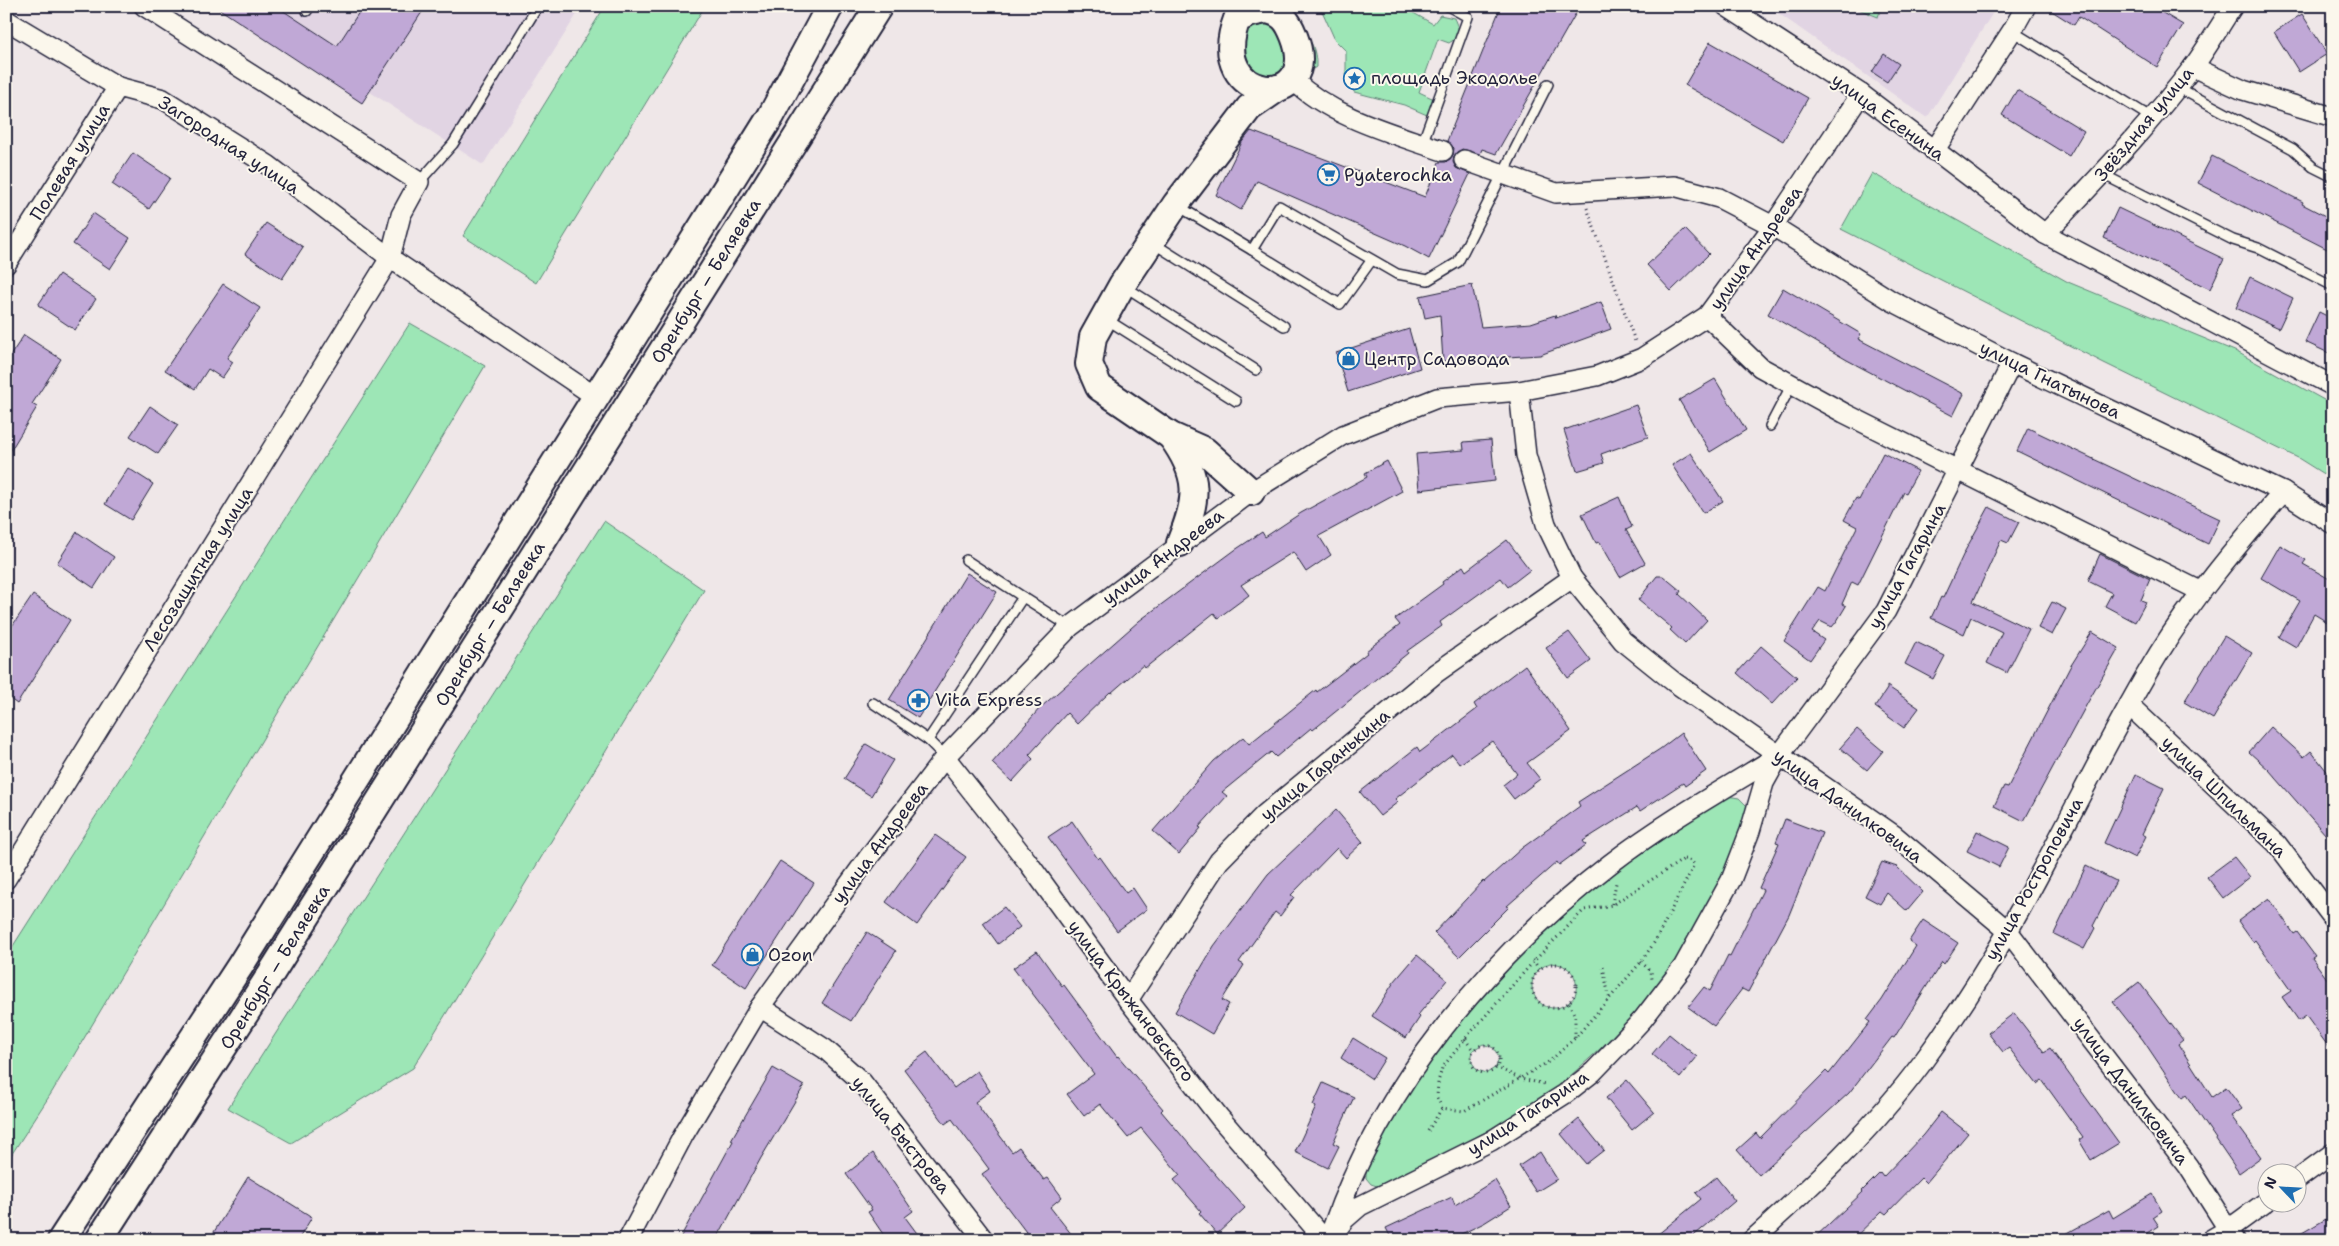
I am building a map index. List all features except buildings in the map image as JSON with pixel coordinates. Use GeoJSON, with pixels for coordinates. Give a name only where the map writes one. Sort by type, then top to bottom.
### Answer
{"type":"FeatureCollection","features":[{"type":"Feature","properties":{"kind":"main road","name":"Оренбург – Беляевка"},"geometry":{"type":"LineString","coordinates":[[61,1240],[245,958],[596,397],[771,116],[830,6]]}},
{"type":"Feature","properties":{"kind":"main road","name":"Оренбург – Беляевка"},"geometry":{"type":"LineString","coordinates":[[100,1240],[265,983],[879,6]]}},
{"type":"Feature","properties":{"kind":"main road"},"geometry":{"type":"LineString","coordinates":[[1251,492],[1205,451],[1171,436],[1099,387],[1089,364],[1093,337],[1122,285],[1176,204],[1249,108],[1285,84],[1300,67],[1297,45],[1290,26],[1276,9],[1236,13],[1232,32],[1231,53],[1235,67],[1243,81],[1258,88],[1285,84]]}},
{"type":"Feature","properties":{"kind":"main road"},"geometry":{"type":"LineString","coordinates":[[1226,137],[1235,67]]}},
{"type":"Feature","properties":{"kind":"main road"},"geometry":{"type":"LineString","coordinates":[[1171,436],[1182,452],[1195,482],[1191,516],[1180,543]]}},
{"type":"Feature","properties":{"kind":"street"},"geometry":{"type":"LineString","coordinates":[[144,6],[420,182]]}},
{"type":"Feature","properties":{"kind":"street","name":"улица Есенина"},"geometry":{"type":"LineString","coordinates":[[1726,6],[1861,94],[2045,234],[2333,386]]}},
{"type":"Feature","properties":{"kind":"street"},"geometry":{"type":"LineString","coordinates":[[1934,151],[2026,6]]}},
{"type":"Feature","properties":{"kind":"street","name":"Звёздная улица"},"geometry":{"type":"LineString","coordinates":[[2045,234],[2152,118],[2193,67],[2233,6]]}},
{"type":"Feature","properties":{"kind":"street","name":"Загородная улица"},"geometry":{"type":"LineString","coordinates":[[6,20],[118,86],[163,99],[268,166],[390,258],[596,397]]}},
{"type":"Feature","properties":{"kind":"street"},"geometry":{"type":"LineString","coordinates":[[2193,67],[2243,90],[2333,116]]}},
{"type":"Feature","properties":{"kind":"street"},"geometry":{"type":"LineString","coordinates":[[1285,84],[1305,91],[1337,111],[1443,152]]}},
{"type":"Feature","properties":{"kind":"street","name":"Полевая улица"},"geometry":{"type":"LineString","coordinates":[[6,264],[118,86]]}},
{"type":"Feature","properties":{"kind":"street","name":"улица Андреева"},"geometry":{"type":"LineString","coordinates":[[628,1240],[683,1136],[760,1007],[868,858],[945,757],[1070,627],[1180,543],[1251,492],[1344,435],[1437,398],[1519,391],[1597,376],[1642,358],[1707,316],[1773,226],[1861,94]]}},
{"type":"Feature","properties":{"kind":"street","name":"улица Гнатынова"},"geometry":{"type":"LineString","coordinates":[[1464,160],[1556,193],[1674,186],[1719,198],[1773,226],[1892,301],[2012,363],[2283,492],[2333,524]]}},
{"type":"Feature","properties":{"kind":"street","name":"Лесозащитная улица"},"geometry":{"type":"LineString","coordinates":[[6,879],[390,258],[401,215],[420,182]]}},
{"type":"Feature","properties":{"kind":"street"},"geometry":{"type":"LineString","coordinates":[[1707,316],[1760,367],[1958,471],[2200,591]]}},
{"type":"Feature","properties":{"kind":"street","name":"улица Гагарина"},"geometry":{"type":"LineString","coordinates":[[1327,1240],[1345,1219],[1360,1206],[1490,1141],[1565,1094],[1593,1072],[1618,1046],[1643,1019],[1684,967],[1731,880],[1750,831],[1764,783],[1780,756],[1886,611],[2012,363]]}},
{"type":"Feature","properties":{"kind":"street","name":"улица Данилковича"},"geometry":{"type":"LineString","coordinates":[[1519,391],[1526,455],[1546,524],[1572,578],[1622,641],[1674,682],[1894,835],[2008,931],[2188,1166],[2232,1235]]}},
{"type":"Feature","properties":{"kind":"street","name":"улица Ростроповича"},"geometry":{"type":"LineString","coordinates":[[1752,1240],[1826,1173],[1882,1112],[1921,1064],[2008,931],[2129,705],[2159,653],[2200,591],[2283,492]]}},
{"type":"Feature","properties":{"kind":"street","name":"улица Гаранькина"},"geometry":{"type":"LineString","coordinates":[[1128,1000],[1219,861],[1265,814],[1436,673],[1572,578]]}},
{"type":"Feature","properties":{"kind":"street","name":"улица Шпильмана"},"geometry":{"type":"LineString","coordinates":[[2129,705],[2277,844],[2333,918]]}},
{"type":"Feature","properties":{"kind":"street","name":"улица Гагарина"},"geometry":{"type":"LineString","coordinates":[[1327,1240],[1355,1170],[1386,1113],[1446,1026],[1481,984],[1570,897],[1611,864],[1725,788],[1780,756]]}},
{"type":"Feature","properties":{"kind":"street","name":"улица Крыжановского"},"geometry":{"type":"LineString","coordinates":[[945,757],[1027,861],[1128,1000],[1220,1118],[1327,1240]]}},
{"type":"Feature","properties":{"kind":"street","name":"улица Быстрова"},"geometry":{"type":"LineString","coordinates":[[760,1007],[825,1049],[862,1082],[984,1240]]}},
{"type":"Feature","properties":{"kind":"street"},"geometry":{"type":"LineString","coordinates":[[2306,1173],[2333,1153]]}},
{"type":"Feature","properties":{"kind":"street"},"geometry":{"type":"LineString","coordinates":[[2210,1240],[2232,1235],[2256,1212]]}},
{"type":"Feature","properties":{"kind":"lane"},"geometry":{"type":"LineString","coordinates":[[420,182],[452,144],[538,6]]}},
{"type":"Feature","properties":{"kind":"lane"},"geometry":{"type":"LineString","coordinates":[[1422,144],[1468,17],[1448,6]]}},
{"type":"Feature","properties":{"kind":"lane"},"geometry":{"type":"LineString","coordinates":[[2012,30],[2152,118]]}},
{"type":"Feature","properties":{"kind":"lane"},"geometry":{"type":"LineString","coordinates":[[1252,250],[1278,206],[1370,261],[1397,274],[1428,280],[1458,262],[1548,84]]}},
{"type":"Feature","properties":{"kind":"lane"},"geometry":{"type":"LineString","coordinates":[[2176,87],[2293,149],[2313,167],[2333,177]]}},
{"type":"Feature","properties":{"kind":"lane"},"geometry":{"type":"LineString","coordinates":[[2102,174],[2233,240],[2258,248],[2333,286]]}},
{"type":"Feature","properties":{"kind":"lane"},"geometry":{"type":"LineString","coordinates":[[1176,204],[1340,304],[1370,261]]}},
{"type":"Feature","properties":{"kind":"lane"},"geometry":{"type":"LineString","coordinates":[[1150,242],[1284,326]]}},
{"type":"Feature","properties":{"kind":"lane"},"geometry":{"type":"LineString","coordinates":[[1122,285],[1256,370]]}},
{"type":"Feature","properties":{"kind":"lane"},"geometry":{"type":"LineString","coordinates":[[1104,317],[1236,401]]}},
{"type":"Feature","properties":{"kind":"lane"},"geometry":{"type":"LineString","coordinates":[[1770,426],[1792,384]]}},
{"type":"Feature","properties":{"kind":"lane"},"geometry":{"type":"LineString","coordinates":[[966,560],[1070,627]]}},
{"type":"Feature","properties":{"kind":"lane"},"geometry":{"type":"LineString","coordinates":[[928,740],[1023,596]]}},
{"type":"Feature","properties":{"kind":"lane"},"geometry":{"type":"LineString","coordinates":[[873,703],[928,740],[945,757]]}},
{"type":"Feature","properties":{"kind":"path"},"geometry":{"type":"LineString","coordinates":[[1577,208],[1587,207],[1642,358]]}},
{"type":"Feature","properties":{"kind":"path"},"geometry":{"type":"LineString","coordinates":[[1684,859],[1692,861],[1694,865],[1656,940],[1641,962],[1575,1038],[1550,1061],[1464,1110],[1442,1108],[1437,1097],[1438,1082],[1442,1068],[1464,1039],[1534,961],[1584,910],[1612,905],[1684,859]]}},
{"type":"Feature","properties":{"kind":"path"},"geometry":{"type":"LineString","coordinates":[[1550,963],[1560,964],[1573,973],[1577,988],[1575,996],[1569,1003],[1562,1007],[1554,1008],[1544,1006],[1537,1000],[1532,992],[1532,983],[1535,974],[1542,967],[1550,963]]}},
{"type":"Feature","properties":{"kind":"path"},"geometry":{"type":"LineString","coordinates":[[1603,967],[1609,998]]}},
{"type":"Feature","properties":{"kind":"path"},"geometry":{"type":"LineString","coordinates":[[1569,1003],[1575,1016],[1575,1038]]}},
{"type":"Feature","properties":{"kind":"path"},"geometry":{"type":"LineString","coordinates":[[1483,1044],[1494,1048],[1499,1058],[1496,1067],[1487,1072],[1477,1070],[1471,1061],[1473,1050],[1483,1044]]}},
{"type":"Feature","properties":{"kind":"path"},"geometry":{"type":"LineString","coordinates":[[1496,1067],[1521,1079],[1558,1087],[1565,1094]]}},
{"type":"Feature","properties":{"kind":"path"},"geometry":{"type":"LineString","coordinates":[[1428,1131],[1442,1108]]}},
{"type":"Feature","properties":{"kind":"shaded area"},"geometry":{"type":"Polygon","coordinates":[[[215,6],[582,6],[483,165],[370,92],[362,103],[215,6]]]}},
{"type":"Feature","properties":{"kind":"shaded area"},"geometry":{"type":"Polygon","coordinates":[[[1768,6],[1997,6],[1927,118],[1768,6]]]}},
{"type":"Feature","properties":{"kind":"green space"},"geometry":{"type":"Polygon","coordinates":[[[605,6],[705,6],[536,283],[463,236],[605,6]]]}},
{"type":"Feature","properties":{"kind":"green space"},"geometry":{"type":"Polygon","coordinates":[[[1315,6],[1401,6],[1433,24],[1440,15],[1454,18],[1459,30],[1455,39],[1449,43],[1438,39],[1419,92],[1434,99],[1427,115],[1404,105],[1354,92],[1346,78],[1346,51],[1335,40],[1323,13],[1315,6]]]}},
{"type":"Feature","properties":{"kind":"green space"},"geometry":{"type":"Polygon","coordinates":[[[1851,6],[1882,6],[1878,17],[1851,6]]]}},
{"type":"Feature","properties":{"kind":"green space"},"geometry":{"type":"Polygon","coordinates":[[[1275,21],[1291,62],[1273,82],[1244,68],[1242,39],[1249,26],[1275,21]]]}},
{"type":"Feature","properties":{"kind":"green space"},"geometry":{"type":"Polygon","coordinates":[[[1298,24],[1306,33],[1314,49],[1316,67],[1313,69],[1310,67],[1298,24]]]}},
{"type":"Feature","properties":{"kind":"green space"},"geometry":{"type":"Polygon","coordinates":[[[1872,173],[2068,282],[2237,352],[2333,405],[2333,480],[2298,458],[2104,363],[1841,229],[1872,173]]]}},
{"type":"Feature","properties":{"kind":"green space"},"geometry":{"type":"Polygon","coordinates":[[[410,323],[485,366],[52,1092],[6,1163],[6,957],[410,323]]]}},
{"type":"Feature","properties":{"kind":"green space"},"geometry":{"type":"Polygon","coordinates":[[[604,521],[704,590],[413,1068],[291,1143],[228,1108],[604,521]]]}},
{"type":"Feature","properties":{"kind":"green space"},"geometry":{"type":"Polygon","coordinates":[[[1727,796],[1739,798],[1747,806],[1745,817],[1723,874],[1698,928],[1676,964],[1654,993],[1600,1049],[1558,1087],[1521,1112],[1437,1159],[1377,1186],[1371,1184],[1366,1178],[1366,1170],[1396,1111],[1457,1023],[1524,947],[1616,871],[1727,796]],[[1550,963],[1538,971],[1533,980],[1533,990],[1537,999],[1544,1005],[1554,1008],[1564,1005],[1575,996],[1576,983],[1572,972],[1563,966],[1550,963]],[[1483,1044],[1473,1050],[1471,1061],[1477,1070],[1487,1073],[1496,1067],[1499,1058],[1494,1048],[1483,1044]]]}},
{"type":"Feature","properties":{"kind":"place","name":"площадь Экодолье"},"geometry":{"type":"Point","coordinates":[1355,78]}},
{"type":"Feature","properties":{"kind":"place","name":"Pyaterochka"},"geometry":{"type":"Point","coordinates":[1328,175]}},
{"type":"Feature","properties":{"kind":"place","name":"Центр Садовода"},"geometry":{"type":"Point","coordinates":[1348,359]}},
{"type":"Feature","properties":{"kind":"place","name":"Vita Express"},"geometry":{"type":"Point","coordinates":[919,700]}},
{"type":"Feature","properties":{"kind":"place","name":"Ozon"},"geometry":{"type":"Point","coordinates":[752,955]}}]}
